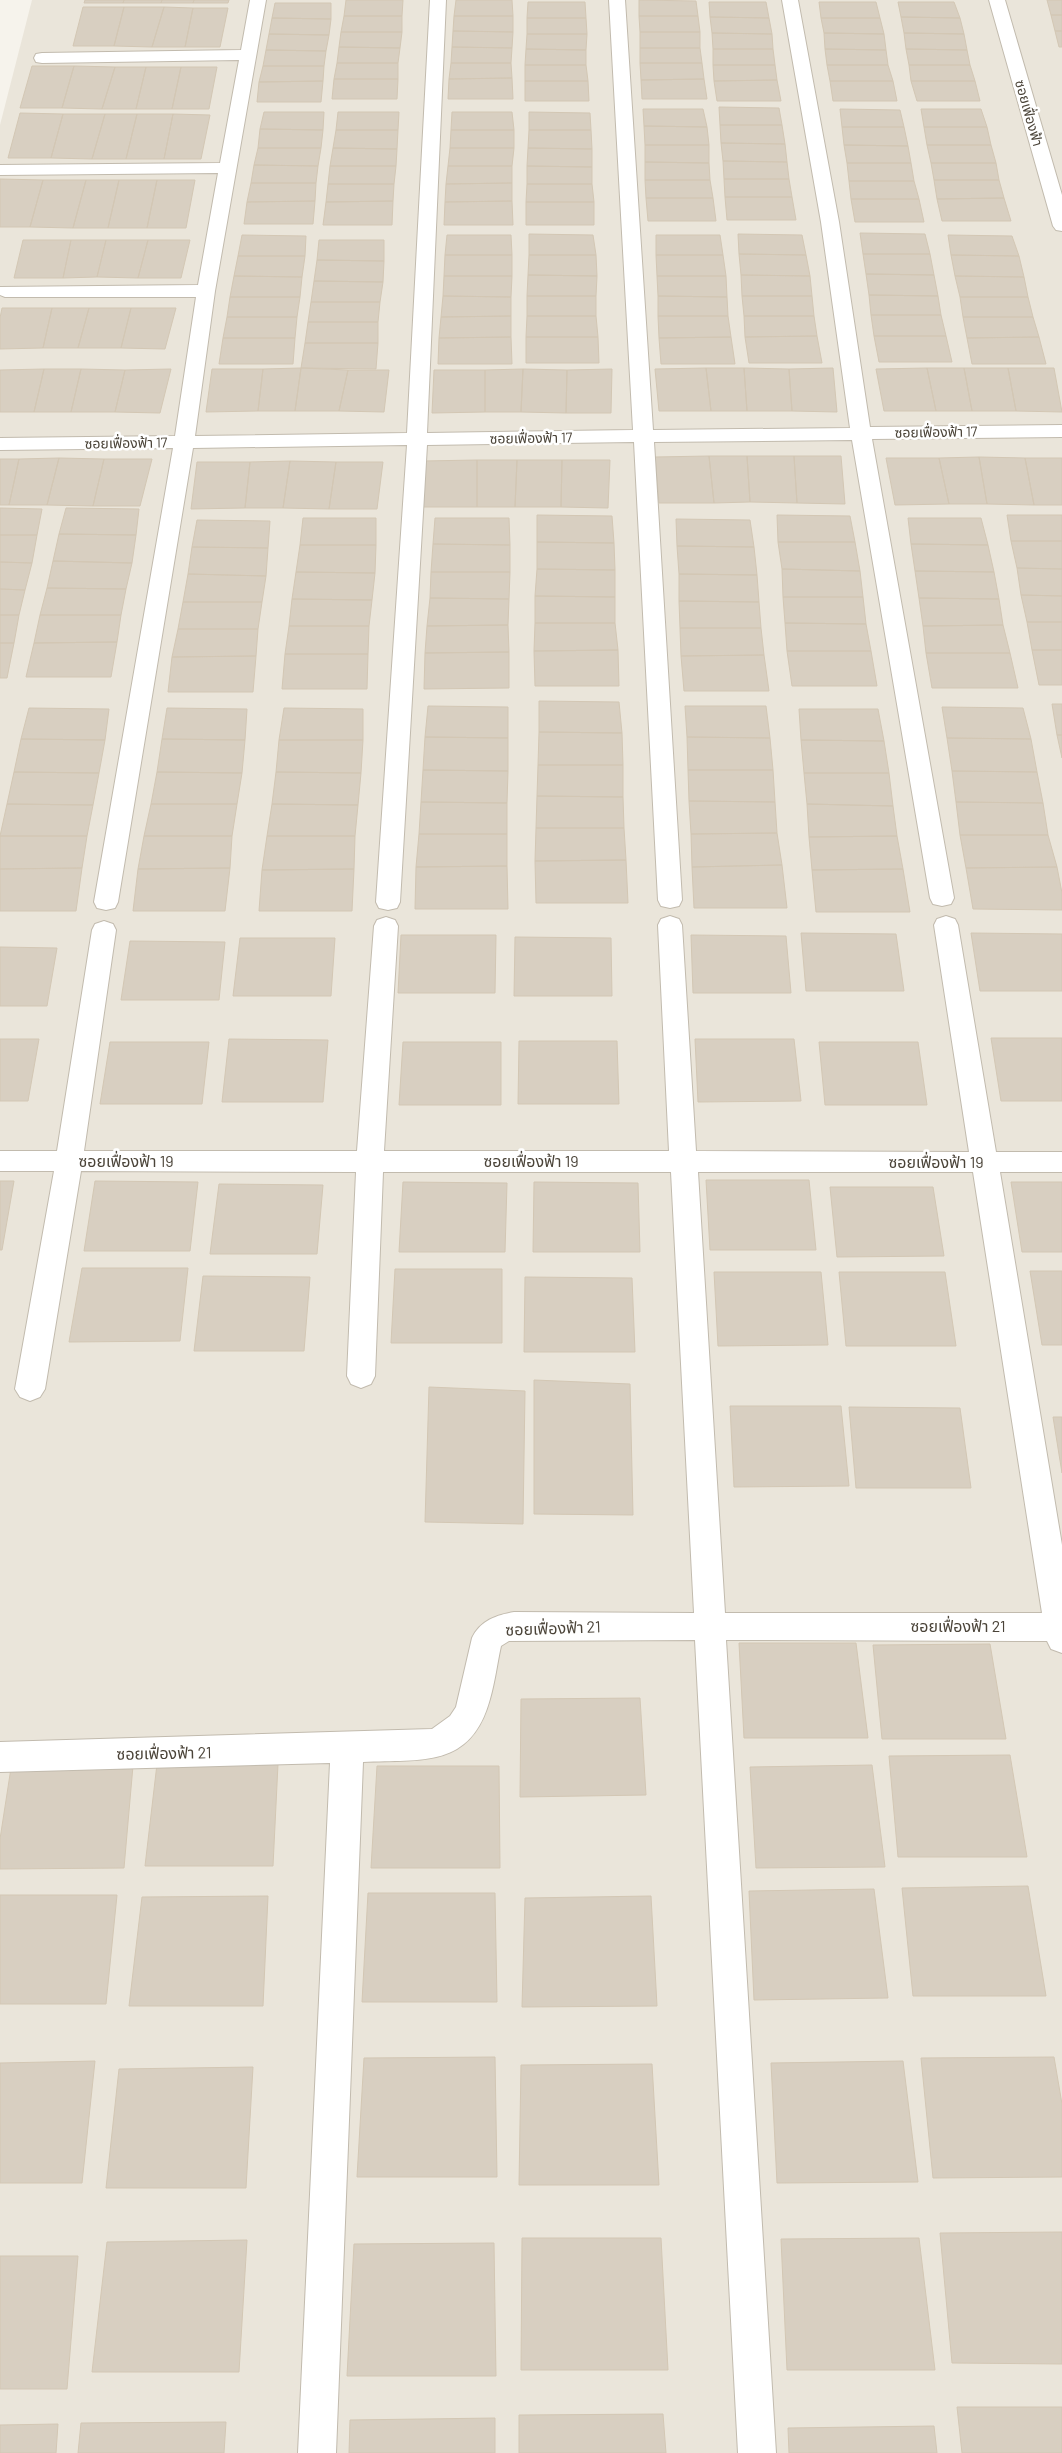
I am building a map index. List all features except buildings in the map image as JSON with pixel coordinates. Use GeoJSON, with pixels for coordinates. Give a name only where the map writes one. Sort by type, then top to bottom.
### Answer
{"type":"FeatureCollection","features":[{"type":"Feature","properties":{"kind":"street"},"geometry":{"type":"LineString","coordinates":[[106,902],[184,442],[206,292],[258,0]]}},
{"type":"Feature","properties":{"kind":"street"},"geometry":{"type":"LineString","coordinates":[[361,1376],[370,1161],[417,439],[438,0]]}},
{"type":"Feature","properties":{"kind":"street"},"geometry":{"type":"LineString","coordinates":[[617,0],[632,223],[642,436],[757,2453]]}},
{"type":"Feature","properties":{"kind":"street"},"geometry":{"type":"LineString","coordinates":[[790,0],[830,222],[861,433],[944,912],[1061,1631]]}},
{"type":"Feature","properties":{"kind":"street","name":"ซอยเฟื่องฟ้า"},"geometry":{"type":"LineString","coordinates":[[997,0],[1062,226]]}},
{"type":"Feature","properties":{"kind":"street"},"geometry":{"type":"LineString","coordinates":[[42,58],[248,55]]}},
{"type":"Feature","properties":{"kind":"street"},"geometry":{"type":"LineString","coordinates":[[0,170],[229,168]]}},
{"type":"Feature","properties":{"kind":"street"},"geometry":{"type":"LineString","coordinates":[[5,291],[206,292]]}},
{"type":"Feature","properties":{"kind":"street","name":"ซอยเฟื่องฟ้า 17"},"geometry":{"type":"LineString","coordinates":[[0,444],[1062,431]]}},
{"type":"Feature","properties":{"kind":"street"},"geometry":{"type":"LineString","coordinates":[[30,1389],[69,1161],[104,930]]}},
{"type":"Feature","properties":{"kind":"street","name":"ซอยเฟื่องฟ้า 19"},"geometry":{"type":"LineString","coordinates":[[0,1161],[1062,1162]]}},
{"type":"Feature","properties":{"kind":"street","name":"ซอยเฟื่องฟ้า 21"},"geometry":{"type":"LineString","coordinates":[[0,1757],[435,1744],[458,1730],[473,1709],[488,1638],[502,1628],[710,1626],[1061,1631]]}},
{"type":"Feature","properties":{"kind":"street"},"geometry":{"type":"LineString","coordinates":[[317,2453],[347,1748]]}},
{"type":"Feature","properties":{"kind":"shaded area"},"geometry":{"type":"Polygon","coordinates":[[[32,0],[1062,0],[1062,2453],[0,2453],[0,125],[32,0]]]}}]}
